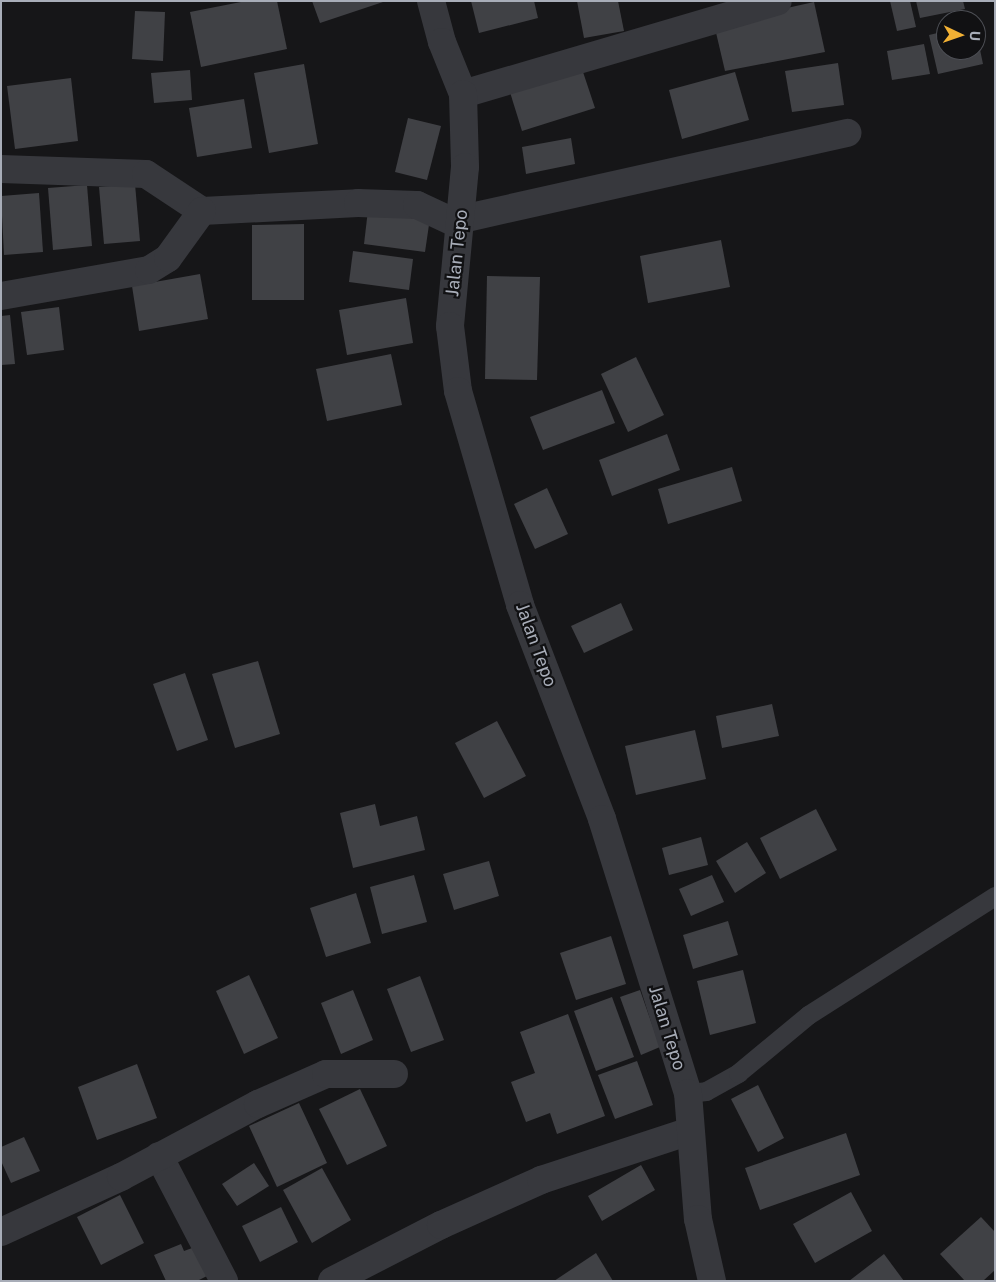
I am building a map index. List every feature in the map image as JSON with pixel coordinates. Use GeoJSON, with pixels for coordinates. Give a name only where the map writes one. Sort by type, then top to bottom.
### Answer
{"type":"FeatureCollection","features":[{"type":"Feature","properties":{"kind":"street","name":"Jalan Tepo"},"geometry":{"type":"LineString","coordinates":[[431,1],[442,42],[463,94],[465,167],[450,326],[458,391],[520,605],[602,819],[688,1093],[698,1219],[712,1281]]}},
{"type":"Feature","properties":{"kind":"street"},"geometry":{"type":"LineString","coordinates":[[463,94],[778,1]]}},
{"type":"Feature","properties":{"kind":"street"},"geometry":{"type":"LineString","coordinates":[[1,169],[146,174],[202,211],[358,203],[417,205],[460,221],[848,133]]}},
{"type":"Feature","properties":{"kind":"street"},"geometry":{"type":"LineString","coordinates":[[1,296],[149,270],[168,258],[202,211]]}},
{"type":"Feature","properties":{"kind":"street"},"geometry":{"type":"LineString","coordinates":[[1,1232],[159,1156],[258,1104],[326,1074],[394,1074]]}},
{"type":"Feature","properties":{"kind":"street"},"geometry":{"type":"LineString","coordinates":[[332,1281],[441,1225],[541,1180],[690,1131]]}},
{"type":"Feature","properties":{"kind":"street"},"geometry":{"type":"LineString","coordinates":[[159,1156],[224,1281]]}},
{"type":"Feature","properties":{"kind":"lane"},"geometry":{"type":"LineString","coordinates":[[688,1093],[706,1091],[738,1073],[808,1015],[995,896]]}},
{"type":"Feature","properties":{"kind":"building"},"geometry":{"type":"Polygon","coordinates":[[[246,1],[277,1],[287,49],[201,67],[190,12],[246,1]]]}},
{"type":"Feature","properties":{"kind":"building"},"geometry":{"type":"Polygon","coordinates":[[[312,1],[383,1],[383,2],[320,23],[312,1]]]}},
{"type":"Feature","properties":{"kind":"building"},"geometry":{"type":"Polygon","coordinates":[[[471,1],[534,1],[538,18],[479,33],[471,1]]]}},
{"type":"Feature","properties":{"kind":"building"},"geometry":{"type":"Polygon","coordinates":[[[577,1],[618,1],[624,31],[584,38],[577,1]]]}},
{"type":"Feature","properties":{"kind":"building"},"geometry":{"type":"Polygon","coordinates":[[[890,1],[910,1],[916,27],[897,31],[890,1]]]}},
{"type":"Feature","properties":{"kind":"building"},"geometry":{"type":"Polygon","coordinates":[[[916,1],[963,1],[965,9],[936,10],[936,15],[920,18],[916,1]]]}},
{"type":"Feature","properties":{"kind":"building"},"geometry":{"type":"Polygon","coordinates":[[[814,2],[825,52],[725,71],[714,24],[814,2]]]}},
{"type":"Feature","properties":{"kind":"building"},"geometry":{"type":"Polygon","coordinates":[[[135,11],[165,12],[163,61],[132,59],[135,11]]]}},
{"type":"Feature","properties":{"kind":"building"},"geometry":{"type":"Polygon","coordinates":[[[936,33],[936,60],[982,60],[983,64],[938,74],[929,35],[936,33]]]}},
{"type":"Feature","properties":{"kind":"building"},"geometry":{"type":"Polygon","coordinates":[[[924,44],[930,74],[892,80],[887,51],[924,44]]]}},
{"type":"Feature","properties":{"kind":"building"},"geometry":{"type":"Polygon","coordinates":[[[838,63],[844,105],[792,112],[785,71],[838,63]]]}},
{"type":"Feature","properties":{"kind":"building"},"geometry":{"type":"Polygon","coordinates":[[[304,64],[318,144],[269,153],[254,73],[304,64]]]}},
{"type":"Feature","properties":{"kind":"building"},"geometry":{"type":"Polygon","coordinates":[[[581,66],[595,108],[522,131],[509,89],[581,66]]]}},
{"type":"Feature","properties":{"kind":"building"},"geometry":{"type":"Polygon","coordinates":[[[190,70],[192,100],[154,103],[151,73],[190,70]]]}},
{"type":"Feature","properties":{"kind":"building"},"geometry":{"type":"Polygon","coordinates":[[[735,72],[749,120],[682,139],[669,90],[735,72]]]}},
{"type":"Feature","properties":{"kind":"building"},"geometry":{"type":"Polygon","coordinates":[[[71,78],[78,141],[15,149],[7,86],[71,78]]]}},
{"type":"Feature","properties":{"kind":"building"},"geometry":{"type":"Polygon","coordinates":[[[244,99],[252,148],[197,157],[189,108],[244,99]]]}},
{"type":"Feature","properties":{"kind":"building"},"geometry":{"type":"Polygon","coordinates":[[[408,118],[441,126],[427,180],[395,172],[408,118]]]}},
{"type":"Feature","properties":{"kind":"building"},"geometry":{"type":"Polygon","coordinates":[[[571,138],[575,164],[526,174],[522,147],[571,138]]]}},
{"type":"Feature","properties":{"kind":"building"},"geometry":{"type":"Polygon","coordinates":[[[135,184],[140,241],[104,244],[99,187],[135,184]]]}},
{"type":"Feature","properties":{"kind":"building"},"geometry":{"type":"Polygon","coordinates":[[[87,185],[92,246],[53,250],[48,188],[87,185]]]}},
{"type":"Feature","properties":{"kind":"building"},"geometry":{"type":"Polygon","coordinates":[[[39,193],[43,252],[4,255],[1,196],[39,193]]]}},
{"type":"Feature","properties":{"kind":"building"},"geometry":{"type":"Polygon","coordinates":[[[368,210],[430,218],[425,252],[364,244],[368,210]]]}},
{"type":"Feature","properties":{"kind":"building"},"geometry":{"type":"Polygon","coordinates":[[[304,224],[304,300],[252,300],[252,225],[304,224]]]}},
{"type":"Feature","properties":{"kind":"building"},"geometry":{"type":"Polygon","coordinates":[[[721,240],[730,287],[648,303],[640,256],[721,240]]]}},
{"type":"Feature","properties":{"kind":"building"},"geometry":{"type":"Polygon","coordinates":[[[353,251],[413,259],[409,290],[349,282],[353,251]]]}},
{"type":"Feature","properties":{"kind":"building"},"geometry":{"type":"Polygon","coordinates":[[[200,274],[208,319],[139,331],[132,286],[200,274]]]}},
{"type":"Feature","properties":{"kind":"building"},"geometry":{"type":"Polygon","coordinates":[[[487,276],[540,277],[537,380],[485,379],[487,276]]]}},
{"type":"Feature","properties":{"kind":"building"},"geometry":{"type":"Polygon","coordinates":[[[406,298],[413,343],[347,355],[339,310],[406,298]]]}},
{"type":"Feature","properties":{"kind":"building"},"geometry":{"type":"Polygon","coordinates":[[[59,307],[64,350],[27,355],[21,312],[59,307]]]}},
{"type":"Feature","properties":{"kind":"building"},"geometry":{"type":"Polygon","coordinates":[[[10,315],[15,364],[1,365],[1,316],[10,315]]]}},
{"type":"Feature","properties":{"kind":"building"},"geometry":{"type":"Polygon","coordinates":[[[391,354],[402,405],[327,421],[316,369],[391,354]]]}},
{"type":"Feature","properties":{"kind":"building"},"geometry":{"type":"Polygon","coordinates":[[[636,357],[664,415],[628,432],[601,374],[636,357]]]}},
{"type":"Feature","properties":{"kind":"building"},"geometry":{"type":"Polygon","coordinates":[[[602,390],[615,423],[543,450],[530,417],[602,390]]]}},
{"type":"Feature","properties":{"kind":"building"},"geometry":{"type":"Polygon","coordinates":[[[667,434],[680,470],[612,496],[599,460],[667,434]]]}},
{"type":"Feature","properties":{"kind":"building"},"geometry":{"type":"Polygon","coordinates":[[[732,467],[742,501],[668,524],[658,489],[732,467]]]}},
{"type":"Feature","properties":{"kind":"building"},"geometry":{"type":"Polygon","coordinates":[[[547,488],[568,534],[535,549],[514,504],[547,488]]]}},
{"type":"Feature","properties":{"kind":"building"},"geometry":{"type":"Polygon","coordinates":[[[621,603],[633,630],[584,653],[571,626],[621,603]]]}},
{"type":"Feature","properties":{"kind":"building"},"geometry":{"type":"Polygon","coordinates":[[[258,661],[280,734],[235,748],[212,674],[258,661]]]}},
{"type":"Feature","properties":{"kind":"building"},"geometry":{"type":"Polygon","coordinates":[[[185,673],[208,740],[177,751],[153,684],[185,673]]]}},
{"type":"Feature","properties":{"kind":"building"},"geometry":{"type":"Polygon","coordinates":[[[772,704],[779,736],[722,748],[716,716],[772,704]]]}},
{"type":"Feature","properties":{"kind":"building"},"geometry":{"type":"Polygon","coordinates":[[[497,721],[526,776],[484,798],[455,743],[497,721]]]}},
{"type":"Feature","properties":{"kind":"building"},"geometry":{"type":"Polygon","coordinates":[[[695,730],[706,779],[636,795],[625,746],[695,730]]]}},
{"type":"Feature","properties":{"kind":"building"},"geometry":{"type":"Polygon","coordinates":[[[375,804],[380,826],[417,816],[425,850],[353,868],[340,813],[375,804]]]}},
{"type":"Feature","properties":{"kind":"building"},"geometry":{"type":"Polygon","coordinates":[[[816,809],[837,850],[780,879],[760,838],[816,809]]]}},
{"type":"Feature","properties":{"kind":"building"},"geometry":{"type":"Polygon","coordinates":[[[701,837],[708,865],[669,875],[662,848],[701,837]]]}},
{"type":"Feature","properties":{"kind":"building"},"geometry":{"type":"Polygon","coordinates":[[[747,842],[766,873],[735,893],[716,861],[747,842]]]}},
{"type":"Feature","properties":{"kind":"building"},"geometry":{"type":"Polygon","coordinates":[[[489,861],[499,896],[454,910],[443,874],[489,861]]]}},
{"type":"Feature","properties":{"kind":"building"},"geometry":{"type":"Polygon","coordinates":[[[414,875],[427,922],[382,934],[370,887],[414,875]]]}},
{"type":"Feature","properties":{"kind":"building"},"geometry":{"type":"Polygon","coordinates":[[[712,875],[724,902],[691,916],[679,889],[712,875]]]}},
{"type":"Feature","properties":{"kind":"building"},"geometry":{"type":"Polygon","coordinates":[[[356,893],[371,943],[326,957],[310,908],[356,893]]]}},
{"type":"Feature","properties":{"kind":"building"},"geometry":{"type":"Polygon","coordinates":[[[728,921],[738,955],[693,969],[683,935],[728,921]]]}},
{"type":"Feature","properties":{"kind":"building"},"geometry":{"type":"Polygon","coordinates":[[[611,936],[626,984],[576,1000],[560,953],[611,936]]]}},
{"type":"Feature","properties":{"kind":"building"},"geometry":{"type":"Polygon","coordinates":[[[743,970],[756,1023],[710,1035],[697,981],[743,970]]]}},
{"type":"Feature","properties":{"kind":"building"},"geometry":{"type":"Polygon","coordinates":[[[249,975],[278,1038],[244,1054],[216,991],[249,975]]]}},
{"type":"Feature","properties":{"kind":"building"},"geometry":{"type":"Polygon","coordinates":[[[420,976],[444,1040],[411,1052],[387,989],[420,976]]]}},
{"type":"Feature","properties":{"kind":"building"},"geometry":{"type":"Polygon","coordinates":[[[353,990],[373,1040],[341,1054],[321,1003],[353,990]]]}},
{"type":"Feature","properties":{"kind":"building"},"geometry":{"type":"Polygon","coordinates":[[[640,990],[660,1047],[641,1055],[620,997],[640,990]]]}},
{"type":"Feature","properties":{"kind":"building"},"geometry":{"type":"Polygon","coordinates":[[[612,997],[634,1057],[596,1071],[574,1011],[612,997]]]}},
{"type":"Feature","properties":{"kind":"building"},"geometry":{"type":"Polygon","coordinates":[[[568,1014],[605,1116],[557,1134],[550,1113],[526,1122],[511,1082],[535,1073],[520,1032],[568,1014]]]}},
{"type":"Feature","properties":{"kind":"building"},"geometry":{"type":"Polygon","coordinates":[[[637,1061],[653,1105],[615,1119],[598,1075],[637,1061]]]}},
{"type":"Feature","properties":{"kind":"building"},"geometry":{"type":"Polygon","coordinates":[[[137,1064],[157,1118],[97,1140],[78,1087],[137,1064]]]}},
{"type":"Feature","properties":{"kind":"building"},"geometry":{"type":"Polygon","coordinates":[[[758,1085],[784,1138],[758,1152],[731,1099],[758,1085]]]}},
{"type":"Feature","properties":{"kind":"building"},"geometry":{"type":"Polygon","coordinates":[[[360,1089],[387,1146],[347,1165],[319,1109],[360,1089]]]}},
{"type":"Feature","properties":{"kind":"building"},"geometry":{"type":"Polygon","coordinates":[[[299,1103],[327,1163],[277,1187],[249,1126],[299,1103]]]}},
{"type":"Feature","properties":{"kind":"building"},"geometry":{"type":"Polygon","coordinates":[[[846,1133],[860,1175],[760,1210],[745,1168],[846,1133]]]}},
{"type":"Feature","properties":{"kind":"building"},"geometry":{"type":"Polygon","coordinates":[[[24,1137],[40,1171],[11,1183],[1,1161],[1,1147],[24,1137]]]}},
{"type":"Feature","properties":{"kind":"building"},"geometry":{"type":"Polygon","coordinates":[[[254,1163],[269,1186],[237,1206],[222,1184],[254,1163]]]}},
{"type":"Feature","properties":{"kind":"building"},"geometry":{"type":"Polygon","coordinates":[[[641,1165],[655,1190],[602,1221],[588,1196],[641,1165]]]}},
{"type":"Feature","properties":{"kind":"building"},"geometry":{"type":"Polygon","coordinates":[[[322,1168],[351,1220],[312,1243],[283,1190],[322,1168]]]}},
{"type":"Feature","properties":{"kind":"building"},"geometry":{"type":"Polygon","coordinates":[[[851,1192],[872,1231],[815,1263],[793,1224],[851,1192]]]}},
{"type":"Feature","properties":{"kind":"building"},"geometry":{"type":"Polygon","coordinates":[[[120,1195],[144,1243],[101,1265],[77,1217],[120,1195]]]}},
{"type":"Feature","properties":{"kind":"building"},"geometry":{"type":"Polygon","coordinates":[[[281,1207],[298,1242],[260,1262],[242,1226],[281,1207]]]}},
{"type":"Feature","properties":{"kind":"building"},"geometry":{"type":"Polygon","coordinates":[[[981,1217],[995,1232],[995,1270],[983,1281],[965,1281],[940,1254],[981,1217]]]}},
{"type":"Feature","properties":{"kind":"building"},"geometry":{"type":"Polygon","coordinates":[[[181,1244],[184,1251],[203,1244],[209,1275],[197,1281],[166,1281],[154,1255],[181,1244]]]}},
{"type":"Feature","properties":{"kind":"building"},"geometry":{"type":"Polygon","coordinates":[[[596,1253],[613,1281],[554,1281],[596,1253]]]}},
{"type":"Feature","properties":{"kind":"building"},"geometry":{"type":"Polygon","coordinates":[[[884,1254],[904,1281],[849,1281],[884,1254]]]}}]}
